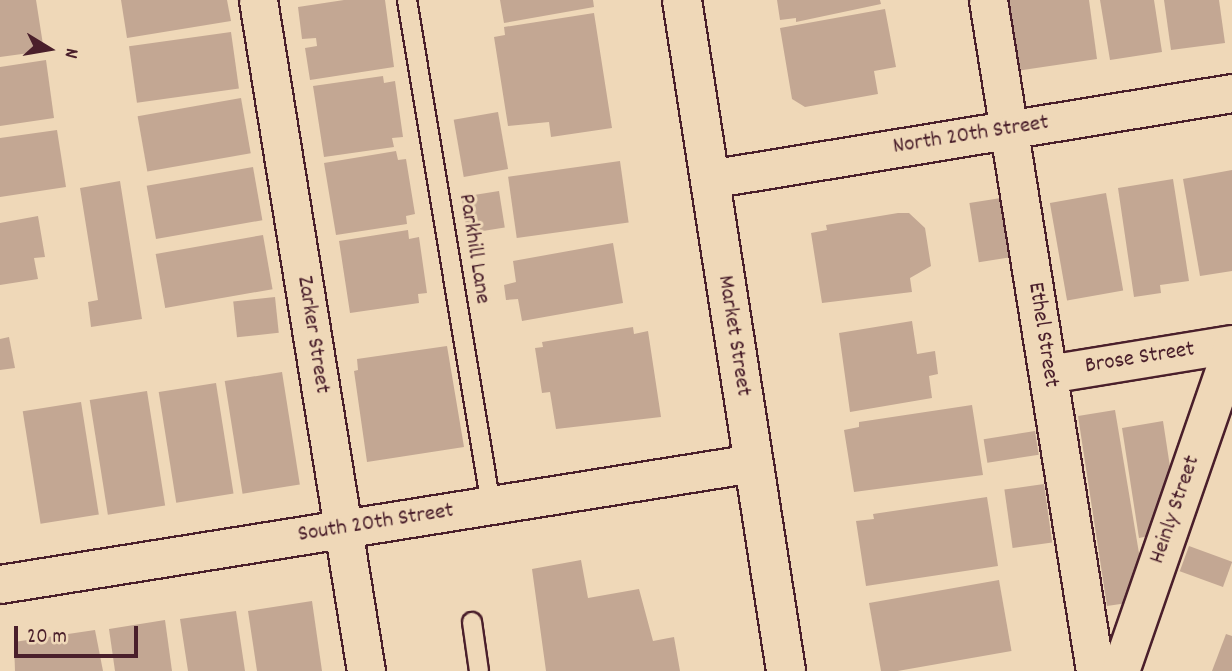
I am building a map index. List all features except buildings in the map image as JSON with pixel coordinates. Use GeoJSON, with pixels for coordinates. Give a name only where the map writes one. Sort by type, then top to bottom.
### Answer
{"type":"FeatureCollection","features":[{"type":"Feature","properties":{"kind":"main road","name":"Market Street"},"geometry":{"type":"LineString","coordinates":[[681,0],[786,671]]}},
{"type":"Feature","properties":{"kind":"street","name":"Zarker Street"},"geometry":{"type":"LineString","coordinates":[[258,0],[366,671]]}},
{"type":"Feature","properties":{"kind":"street","name":"Ethel Street"},"geometry":{"type":"LineString","coordinates":[[988,0],[1095,671]]}},
{"type":"Feature","properties":{"kind":"street","name":"North 20th Street"},"geometry":{"type":"LineString","coordinates":[[709,179],[1232,93]]}},
{"type":"Feature","properties":{"kind":"street","name":"Brose Street"},"geometry":{"type":"LineString","coordinates":[[1048,374],[1232,346]]}},
{"type":"Feature","properties":{"kind":"street","name":"Heinly Street"},"geometry":{"type":"LineString","coordinates":[[1120,671],[1232,346]]}},
{"type":"Feature","properties":{"kind":"street","name":"South 20th Street"},"geometry":{"type":"LineString","coordinates":[[0,584],[752,463]]}},
{"type":"Feature","properties":{"kind":"lane","name":"Parkhill Lane"},"geometry":{"type":"LineString","coordinates":[[407,0],[491,505]]}},
{"type":"Feature","properties":{"kind":"lane"},"geometry":{"type":"LineString","coordinates":[[472,622],[479,671]]}}]}
